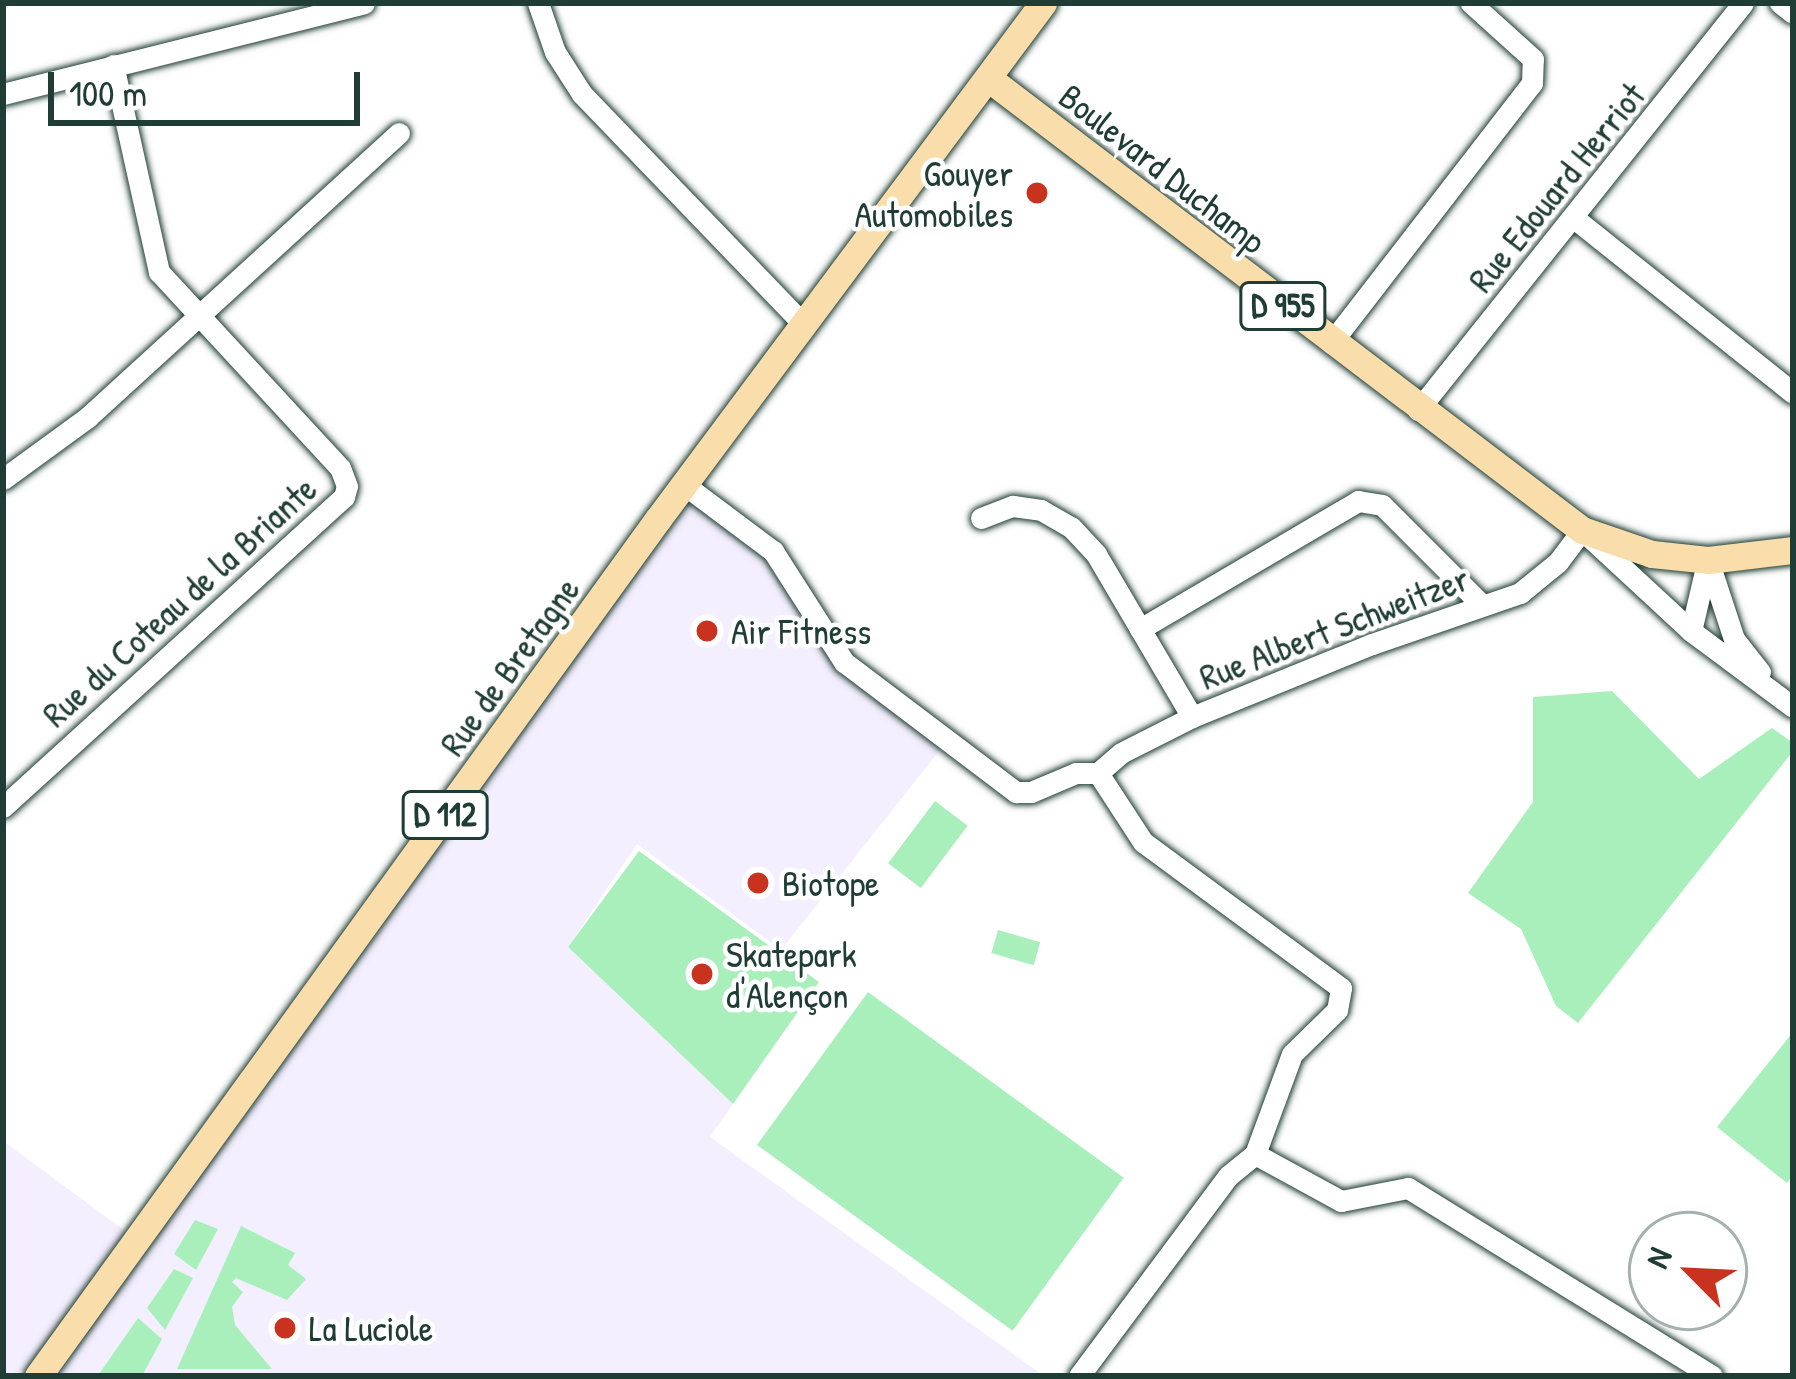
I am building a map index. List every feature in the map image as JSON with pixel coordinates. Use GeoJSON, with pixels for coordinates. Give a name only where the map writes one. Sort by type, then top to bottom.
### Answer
{"type":"FeatureCollection","features":[{"type":"Feature","properties":{"kind":"main road","name":"Rue de Bretagne"},"geometry":{"type":"LineString","coordinates":[[38,1376],[803,324],[1043,3]]}},
{"type":"Feature","properties":{"kind":"main road","name":"Boulevard Duchamp"},"geometry":{"type":"LineString","coordinates":[[988,78],[1418,410],[1582,530],[1652,554],[1708,560]]}},
{"type":"Feature","properties":{"kind":"main road","name":"D 955"},"geometry":{"type":"LineString","coordinates":[[1708,560],[1793,550]]}},
{"type":"Feature","properties":{"kind":"street"},"geometry":{"type":"LineString","coordinates":[[3,94],[313,8],[364,3]]}},
{"type":"Feature","properties":{"kind":"street"},"geometry":{"type":"LineString","coordinates":[[538,3],[555,52],[582,94],[803,324]]}},
{"type":"Feature","properties":{"kind":"street"},"geometry":{"type":"LineString","coordinates":[[1331,343],[1532,83],[1533,59],[1472,3]]}},
{"type":"Feature","properties":{"kind":"street","name":"Rue Edouard Herriot"},"geometry":{"type":"LineString","coordinates":[[1418,410],[1743,3]]}},
{"type":"Feature","properties":{"kind":"street"},"geometry":{"type":"LineString","coordinates":[[1780,3],[1793,13]]}},
{"type":"Feature","properties":{"kind":"street","name":"Rue du Coteau de la Briante"},"geometry":{"type":"LineString","coordinates":[[3,807],[344,497],[347,486],[340,468],[159,272],[113,65]]}},
{"type":"Feature","properties":{"kind":"street"},"geometry":{"type":"LineString","coordinates":[[3,479],[88,418],[399,133]]}},
{"type":"Feature","properties":{"kind":"street"},"geometry":{"type":"LineString","coordinates":[[1574,218],[1793,391]]}},
{"type":"Feature","properties":{"kind":"street"},"geometry":{"type":"LineString","coordinates":[[686,486],[773,550],[844,662],[1016,792],[1030,792],[1076,773],[1098,773],[1142,842],[1341,988],[1337,1010],[1292,1054],[1255,1154],[1228,1176],[1079,1376]]}},
{"type":"Feature","properties":{"kind":"street"},"geometry":{"type":"LineString","coordinates":[[1140,628],[1358,501],[1382,505],[1482,605]]}},
{"type":"Feature","properties":{"kind":"street"},"geometry":{"type":"LineString","coordinates":[[981,518],[1013,506],[1041,510],[1071,527],[1096,554],[1192,716]]}},
{"type":"Feature","properties":{"kind":"street","name":"Rue Albert Schweitzer"},"geometry":{"type":"LineString","coordinates":[[1098,773],[1121,753],[1192,716],[1538,582],[1582,530]]}},
{"type":"Feature","properties":{"kind":"street","name":"Boulevard Duchamp"},"geometry":{"type":"LineString","coordinates":[[1582,530],[1691,631],[1791,705]]}},
{"type":"Feature","properties":{"kind":"street"},"geometry":{"type":"LineString","coordinates":[[1691,631],[1708,560]]}},
{"type":"Feature","properties":{"kind":"street","name":"Boulevard Duchamp"},"geometry":{"type":"LineString","coordinates":[[1708,560],[1734,639],[1791,705]]}},
{"type":"Feature","properties":{"kind":"street"},"geometry":{"type":"LineString","coordinates":[[1255,1154],[1341,1201],[1408,1188],[1712,1376]]}},
{"type":"Feature","properties":{"kind":"shaded area"},"geometry":{"type":"Polygon","coordinates":[[[686,486],[773,551],[844,662],[948,740],[781,950],[637,844],[568,947],[733,1104],[710,1137],[1044,1376],[3,1376],[3,1141],[136,1239],[686,486]]]}},
{"type":"Feature","properties":{"kind":"green space"},"geometry":{"type":"Polygon","coordinates":[[[1612,691],[1699,779],[1772,728],[1793,743],[1793,751],[1578,1023],[1556,1006],[1521,929],[1468,893],[1533,802],[1533,697],[1612,691]]]}},
{"type":"Feature","properties":{"kind":"green space"},"geometry":{"type":"Polygon","coordinates":[[[935,801],[968,826],[921,888],[888,863],[935,801]]]}},
{"type":"Feature","properties":{"kind":"green space","name":"Skatepark d'Alençon"},"geometry":{"type":"Polygon","coordinates":[[[639,851],[819,982],[733,1104],[568,947],[639,851]]]}},
{"type":"Feature","properties":{"kind":"green space"},"geometry":{"type":"Polygon","coordinates":[[[998,930],[1040,942],[1034,965],[991,953],[998,930]]]}},
{"type":"Feature","properties":{"kind":"green space"},"geometry":{"type":"Polygon","coordinates":[[[868,992],[1124,1178],[1013,1331],[757,1145],[868,992]]]}},
{"type":"Feature","properties":{"kind":"green space"},"geometry":{"type":"Polygon","coordinates":[[[1793,1032],[1793,1175],[1787,1183],[1717,1127],[1793,1032]]]}},
{"type":"Feature","properties":{"kind":"green space"},"geometry":{"type":"Polygon","coordinates":[[[195,1220],[218,1229],[196,1270],[174,1254],[195,1220]]]}},
{"type":"Feature","properties":{"kind":"green space"},"geometry":{"type":"Polygon","coordinates":[[[241,1226],[295,1253],[288,1265],[306,1279],[287,1300],[236,1278],[232,1282],[243,1292],[232,1307],[235,1325],[272,1369],[177,1369],[241,1226]]]}},
{"type":"Feature","properties":{"kind":"green space"},"geometry":{"type":"Polygon","coordinates":[[[174,1269],[193,1278],[165,1330],[147,1308],[174,1269]]]}},
{"type":"Feature","properties":{"kind":"green space"},"geometry":{"type":"Polygon","coordinates":[[[138,1318],[162,1339],[142,1376],[99,1374],[138,1318]]]}},
{"type":"Feature","properties":{"kind":"place","name":"Gouyer Automobiles"},"geometry":{"type":"Point","coordinates":[1037,193]}},
{"type":"Feature","properties":{"kind":"place","name":"Air Fitness"},"geometry":{"type":"Point","coordinates":[707,631]}},
{"type":"Feature","properties":{"kind":"place","name":"Biotope"},"geometry":{"type":"Point","coordinates":[758,883]}},
{"type":"Feature","properties":{"kind":"place","name":"Skatepark d'Alençon"},"geometry":{"type":"Point","coordinates":[702,974]}},
{"type":"Feature","properties":{"kind":"place","name":"La Luciole"},"geometry":{"type":"Point","coordinates":[285,1328]}}]}
